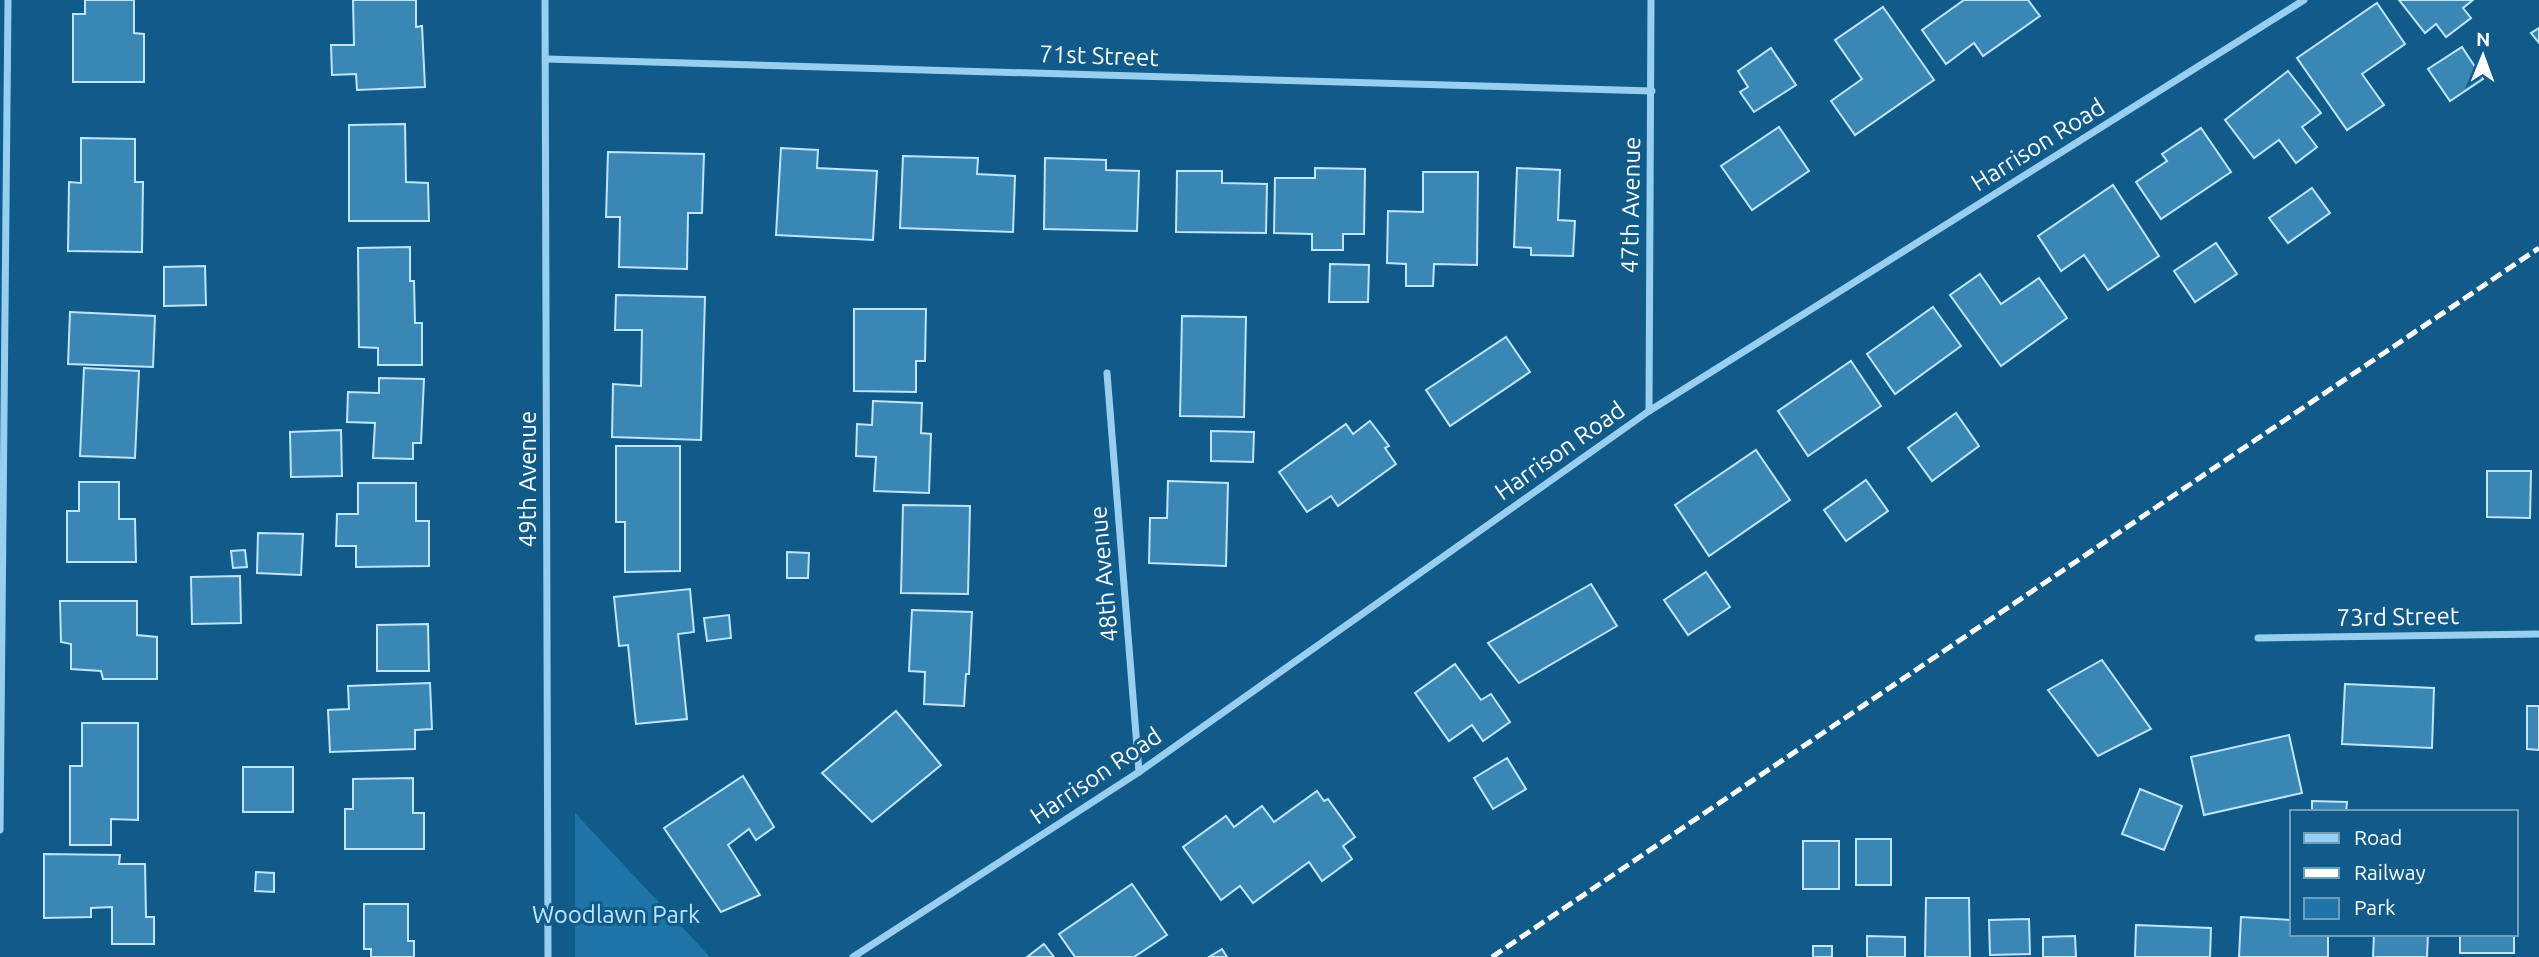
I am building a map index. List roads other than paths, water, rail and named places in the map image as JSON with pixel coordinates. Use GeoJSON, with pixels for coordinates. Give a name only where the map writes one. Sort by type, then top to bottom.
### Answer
{"type":"FeatureCollection","features":[{"type":"Feature","properties":{"kind":"street"},"geometry":{"type":"LineString","coordinates":[[0,830],[8,0]]}},
{"type":"Feature","properties":{"kind":"street","name":"49th Avenue"},"geometry":{"type":"LineString","coordinates":[[545,0],[548,957]]}},
{"type":"Feature","properties":{"kind":"street","name":"47th Avenue"},"geometry":{"type":"LineString","coordinates":[[1649,411],[1651,0]]}},
{"type":"Feature","properties":{"kind":"street","name":"Harrison Road"},"geometry":{"type":"LineString","coordinates":[[853,957],[1139,772],[1649,411],[2304,0]]}},
{"type":"Feature","properties":{"kind":"street","name":"71st Street"},"geometry":{"type":"LineString","coordinates":[[546,59],[1652,91]]}},
{"type":"Feature","properties":{"kind":"street","name":"48th Avenue"},"geometry":{"type":"LineString","coordinates":[[1107,373],[1139,772]]}},
{"type":"Feature","properties":{"kind":"street","name":"73rd Street"},"geometry":{"type":"LineString","coordinates":[[2258,638],[2539,634]]}},
{"type":"Feature","properties":{"kind":"railway"},"geometry":{"type":"LineString","coordinates":[[1492,957],[2539,248]]}},
{"type":"Feature","properties":{"kind":"park label","name":"Woodlawn Park"},"geometry":{"type":"Point","coordinates":[616,915]}}]}
